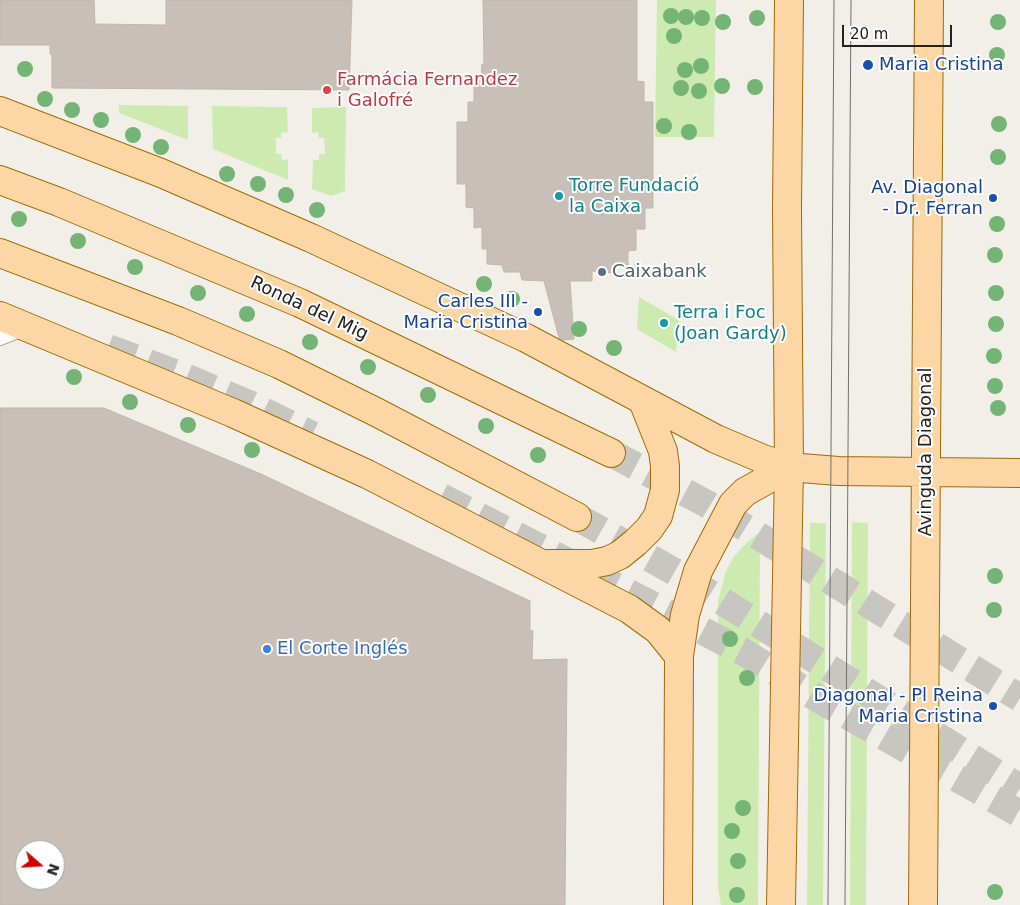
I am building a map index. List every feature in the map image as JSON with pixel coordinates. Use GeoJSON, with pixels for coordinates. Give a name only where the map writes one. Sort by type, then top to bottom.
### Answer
{"type":"FeatureCollection","features":[{"type":"Feature","properties":{"kind":"main road"},"geometry":{"type":"LineString","coordinates":[[781,905],[789,467],[787,200],[789,0]]}},
{"type":"Feature","properties":{"kind":"main road","name":"Avinguda Diagonal"},"geometry":{"type":"LineString","coordinates":[[923,905],[929,0]]}},
{"type":"Feature","properties":{"kind":"main road"},"geometry":{"type":"LineString","coordinates":[[0,111],[161,173],[311,238],[526,338],[732,447],[789,467],[838,471],[1020,474]]}},
{"type":"Feature","properties":{"kind":"main road","name":"Ronda del Mig"},"geometry":{"type":"LineString","coordinates":[[0,180],[68,206],[300,303],[611,453]]}},
{"type":"Feature","properties":{"kind":"main road"},"geometry":{"type":"LineString","coordinates":[[0,253],[178,321],[279,364],[376,412],[577,517]]}},
{"type":"Feature","properties":{"kind":"main road"},"geometry":{"type":"LineString","coordinates":[[0,316],[233,413],[358,470],[629,609],[658,630],[679,656]]}},
{"type":"Feature","properties":{"kind":"main road"},"geometry":{"type":"LineString","coordinates":[[536,561],[559,565],[592,564],[607,561],[620,555],[649,529],[658,516],[665,490],[665,466],[663,451],[644,401]]}},
{"type":"Feature","properties":{"kind":"main road"},"geometry":{"type":"LineString","coordinates":[[678,905],[679,656],[685,615],[698,572],[733,504],[745,492],[789,467]]}},
{"type":"Feature","properties":{"kind":"lane"},"geometry":{"type":"LineString","coordinates":[[0,338],[27,326]]}},
{"type":"Feature","properties":{"kind":"green space"},"geometry":{"type":"Polygon","coordinates":[[[657,0],[716,0],[714,137],[655,137],[657,0]]]}},
{"type":"Feature","properties":{"kind":"green space"},"geometry":{"type":"Polygon","coordinates":[[[119,105],[188,106],[188,140],[119,113],[119,105]]]}},
{"type":"Feature","properties":{"kind":"green space"},"geometry":{"type":"Polygon","coordinates":[[[212,106],[287,107],[288,132],[281,133],[281,138],[276,138],[276,154],[281,154],[282,160],[288,159],[288,180],[213,149],[212,106]]]}},
{"type":"Feature","properties":{"kind":"green space"},"geometry":{"type":"Polygon","coordinates":[[[346,107],[345,191],[331,196],[312,189],[313,160],[319,160],[319,154],[325,154],[324,138],[319,138],[318,132],[312,133],[312,108],[346,107]]]}},
{"type":"Feature","properties":{"kind":"green space"},"geometry":{"type":"Polygon","coordinates":[[[639,297],[679,320],[676,352],[637,329],[639,297]]]}},
{"type":"Feature","properties":{"kind":"green space"},"geometry":{"type":"Polygon","coordinates":[[[852,522],[868,523],[866,905],[850,905],[852,522]]]}},
{"type":"Feature","properties":{"kind":"green space"},"geometry":{"type":"Polygon","coordinates":[[[810,523],[826,523],[823,905],[807,905],[810,523]]]}},
{"type":"Feature","properties":{"kind":"green space"},"geometry":{"type":"Polygon","coordinates":[[[757,534],[760,536],[758,905],[721,905],[718,887],[718,601],[726,571],[733,558],[757,534]]]}},
{"type":"Feature","properties":{"kind":"building"},"geometry":{"type":"Polygon","coordinates":[[[0,0],[94,0],[95,24],[166,25],[166,0],[352,0],[349,90],[52,88],[52,55],[50,54],[50,45],[0,45],[0,0]]]}},
{"type":"Feature","properties":{"kind":"building","name":"Torre Fundació la Caixa"},"geometry":{"type":"Polygon","coordinates":[[[483,0],[637,0],[637,81],[644,82],[644,102],[653,102],[653,208],[645,208],[645,229],[636,229],[636,250],[628,251],[628,265],[613,265],[613,273],[592,271],[592,281],[570,281],[574,339],[563,340],[559,338],[544,281],[522,280],[520,272],[504,272],[502,265],[487,264],[487,249],[482,249],[482,227],[474,228],[474,208],[466,207],[466,184],[457,184],[457,122],[468,122],[468,102],[474,102],[474,80],[481,81],[482,64],[484,64],[483,0]]]}},
{"type":"Feature","properties":{"kind":"building","name":"El Corte Inglés"},"geometry":{"type":"Polygon","coordinates":[[[0,408],[104,408],[261,474],[530,601],[530,630],[533,631],[532,660],[567,659],[565,905],[0,905],[0,408]]]}},
{"type":"Feature","properties":{"kind":"tunnel"},"geometry":{"type":"LineString","coordinates":[[108,348],[180,375],[251,405],[312,435]]}},
{"type":"Feature","properties":{"kind":"tunnel"},"geometry":{"type":"LineString","coordinates":[[611,453],[707,504],[1020,698]]}},
{"type":"Feature","properties":{"kind":"tunnel"},"geometry":{"type":"LineString","coordinates":[[441,497],[742,651],[817,698],[1020,814]]}},
{"type":"Feature","properties":{"kind":"tunnel"},"geometry":{"type":"LineString","coordinates":[[577,517],[682,576],[1020,788]]}},
{"type":"Feature","properties":{"kind":"tram line"},"geometry":{"type":"LineString","coordinates":[[828,905],[834,0]]}},
{"type":"Feature","properties":{"kind":"tram line"},"geometry":{"type":"LineString","coordinates":[[845,905],[851,0]]}},
{"type":"Feature","properties":{"kind":"place","name":"Maria Cristina"},"geometry":{"type":"Point","coordinates":[868,65]}},
{"type":"Feature","properties":{"kind":"place","name":"Farmácia Fernandez i Galofré"},"geometry":{"type":"Point","coordinates":[327,90]}},
{"type":"Feature","properties":{"kind":"place","name":"Torre Fundació la Caixa"},"geometry":{"type":"Point","coordinates":[559,196]}},
{"type":"Feature","properties":{"kind":"place","name":"Av. Diagonal - Dr. Ferran"},"geometry":{"type":"Point","coordinates":[993,198]}},
{"type":"Feature","properties":{"kind":"place","name":"Caixabank"},"geometry":{"type":"Point","coordinates":[602,272]}},
{"type":"Feature","properties":{"kind":"place","name":"Carles III - Maria Cristina"},"geometry":{"type":"Point","coordinates":[538,312]}},
{"type":"Feature","properties":{"kind":"place","name":"Terra i Foc (Joan Gardy)"},"geometry":{"type":"Point","coordinates":[664,323]}},
{"type":"Feature","properties":{"kind":"place","name":"El Corte Inglés"},"geometry":{"type":"Point","coordinates":[267,649]}},
{"type":"Feature","properties":{"kind":"place","name":"Diagonal - Pl Reina Maria Cristina"},"geometry":{"type":"Point","coordinates":[993,706]}}]}
